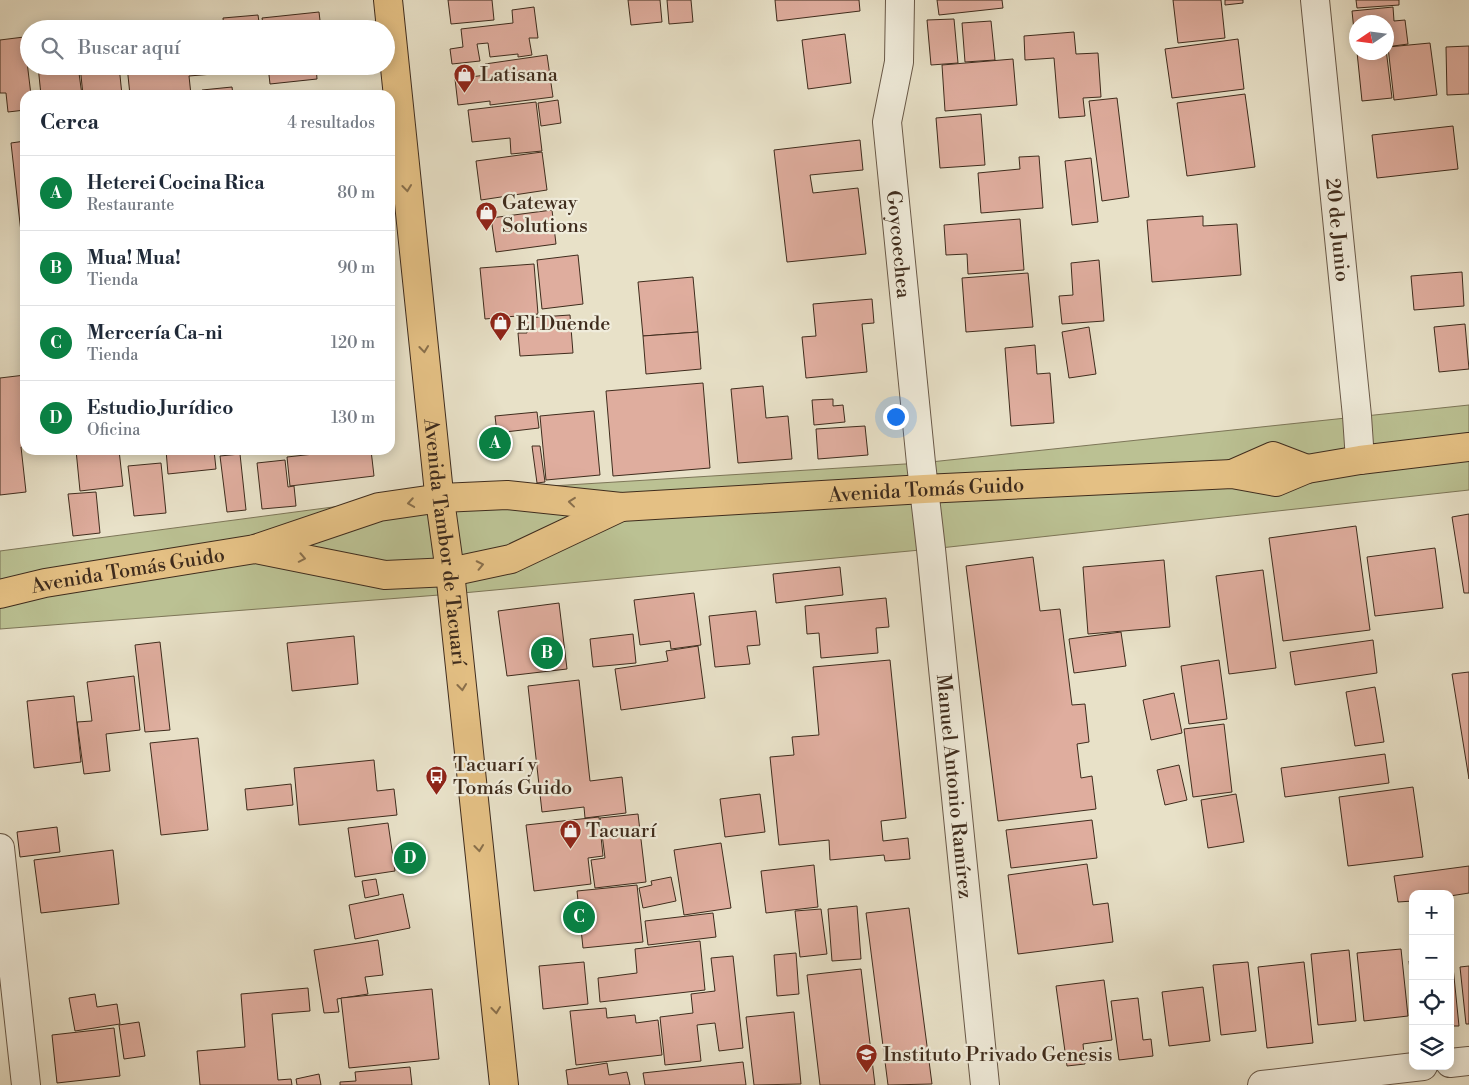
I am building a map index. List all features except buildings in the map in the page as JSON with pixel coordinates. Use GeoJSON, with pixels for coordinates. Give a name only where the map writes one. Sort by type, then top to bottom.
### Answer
{"type":"FeatureCollection","features":[{"type":"Feature","properties":{"kind":"main road","name":"Avenida Tambor de Tacuarí"},"geometry":{"type":"LineString","coordinates":[[388,0],[390,20]]}},
{"type":"Feature","properties":{"kind":"main road","name":"Avenida Tambor de Tacuarí"},"geometry":{"type":"LineString","coordinates":[[395,66],[504,1085]]}},
{"type":"Feature","properties":{"kind":"main road","name":"Avenida Tomás Guido"},"geometry":{"type":"LineString","coordinates":[[0,594],[45,583],[255,549],[379,508],[441,498],[507,495],[621,507],[924,489],[1232,474],[1276,482],[1307,469],[1360,460],[1469,447]]}},
{"type":"Feature","properties":{"kind":"main road","name":"Avenida Tomás Guido"},"geometry":{"type":"LineString","coordinates":[[255,549],[385,575],[450,572],[511,559],[621,507]]}},
{"type":"Feature","properties":{"kind":"street","name":"Goycoechea"},"geometry":{"type":"LineString","coordinates":[[900,0],[899,62],[888,122],[924,489]]}},
{"type":"Feature","properties":{"kind":"street","name":"20 de Junio"},"geometry":{"type":"LineString","coordinates":[[1315,0],[1358,416],[1360,460]]}},
{"type":"Feature","properties":{"kind":"street","name":"Manuel Antonio Ramírez"},"geometry":{"type":"LineString","coordinates":[[924,489],[985,1085]]}},
{"type":"Feature","properties":{"kind":"street"},"geometry":{"type":"LineString","coordinates":[[0,848],[26,1085]]}},
{"type":"Feature","properties":{"kind":"street"},"geometry":{"type":"LineString","coordinates":[[1454,1063],[1469,1061]]}},
{"type":"Feature","properties":{"kind":"street"},"geometry":{"type":"LineString","coordinates":[[1262,1085],[1409,1068]]}},
{"type":"Feature","properties":{"kind":"green space"},"geometry":{"type":"Polygon","coordinates":[[[1469,405],[1469,490],[931,549],[452,594],[0,629],[0,551],[439,493],[921,463],[1469,405]]]}},
{"type":"Feature","properties":{"kind":"place","name":"Latisana"},"geometry":{"type":"Point","coordinates":[464,93]}},
{"type":"Feature","properties":{"kind":"place","name":"Gateway Solutions"},"geometry":{"type":"Point","coordinates":[486,232]}},
{"type":"Feature","properties":{"kind":"place","name":"El Duende"},"geometry":{"type":"Point","coordinates":[500,342]}},
{"type":"Feature","properties":{"kind":"place","name":"Heterei Cocina Rica"},"geometry":{"type":"Point","coordinates":[495,443]}},
{"type":"Feature","properties":{"kind":"place","name":"Mua! Mua!"},"geometry":{"type":"Point","coordinates":[547,653]}},
{"type":"Feature","properties":{"kind":"place","name":"Tacuarí y Tomás Guido"},"geometry":{"type":"Point","coordinates":[437,795]}},
{"type":"Feature","properties":{"kind":"place","name":"Tacuarí"},"geometry":{"type":"Point","coordinates":[570,849]}},
{"type":"Feature","properties":{"kind":"place","name":"Estudio Jurídico"},"geometry":{"type":"Point","coordinates":[410,858]}},
{"type":"Feature","properties":{"kind":"place","name":"Mercería Ca-ni"},"geometry":{"type":"Point","coordinates":[579,917]}},
{"type":"Feature","properties":{"kind":"place","name":"Instituto Privado Genesis"},"geometry":{"type":"Point","coordinates":[867,1073]}}]}
